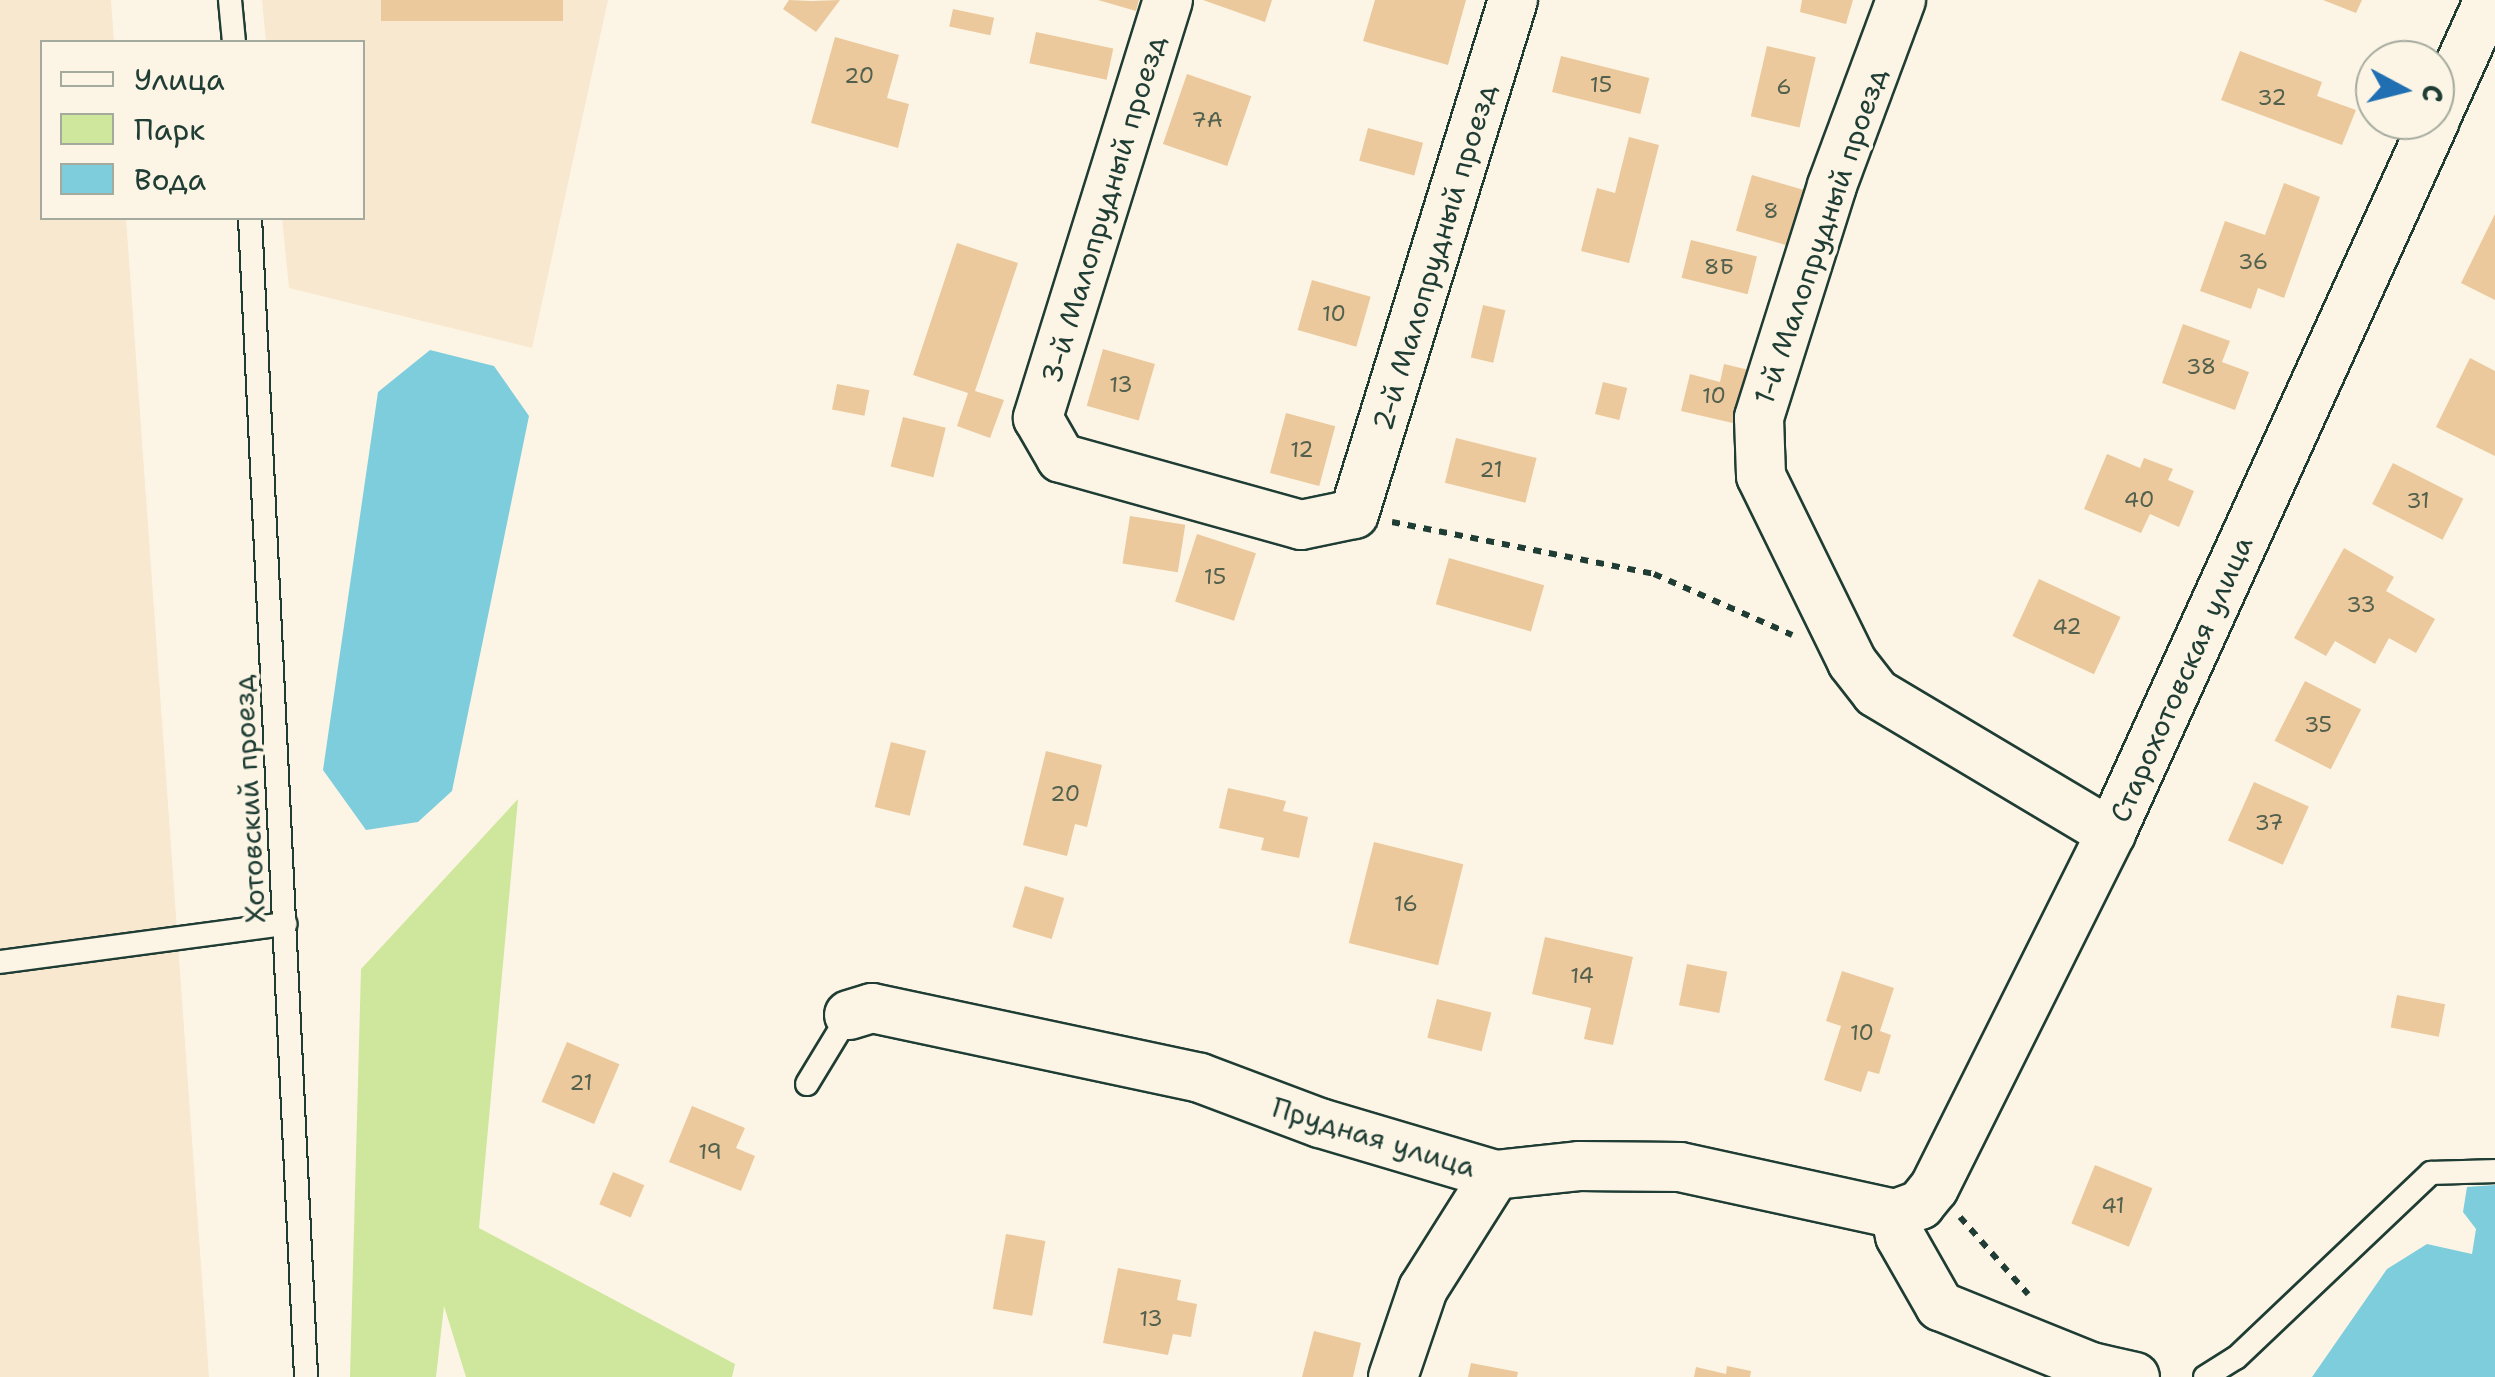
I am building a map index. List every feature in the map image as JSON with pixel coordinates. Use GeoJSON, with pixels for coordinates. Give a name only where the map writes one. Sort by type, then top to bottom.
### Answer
{"type":"FeatureCollection","features":[{"type":"Feature","properties":{"kind":"street","name":"3-й Малопрудный проезд"},"geometry":{"type":"LineString","coordinates":[[1168,0],[1038,418],[1061,458],[1301,525],[1354,514]]}},
{"type":"Feature","properties":{"kind":"street","name":"2-й Малопрудный проезд"},"geometry":{"type":"LineString","coordinates":[[1354,514],[1513,0]]}},
{"type":"Feature","properties":{"kind":"street","name":"1-й Малопрудный проезд"},"geometry":{"type":"LineString","coordinates":[[1852,662],[1762,476],[1759,418],[1832,186],[1901,0]]}},
{"type":"Feature","properties":{"kind":"street","name":"Старохотовская улица"},"geometry":{"type":"LineString","coordinates":[[2455,76],[2489,0]]}},
{"type":"Feature","properties":{"kind":"street","name":"Старохотовская улица"},"geometry":{"type":"LineString","coordinates":[[1895,1214],[1920,1205],[1934,1188],[2111,833],[2426,140]]}},
{"type":"Feature","properties":{"kind":"street"},"geometry":{"type":"LineString","coordinates":[[1852,662],[1876,693],[2111,833]]}},
{"type":"Feature","properties":{"kind":"street","name":"Прудная улица"},"geometry":{"type":"LineString","coordinates":[[848,1014],[872,1008],[1200,1078],[1320,1124],[1495,1174],[1680,1167],[1895,1214]]}},
{"type":"Feature","properties":{"kind":"street"},"geometry":{"type":"LineString","coordinates":[[1392,1377],[1423,1288],[1495,1174]]}},
{"type":"Feature","properties":{"kind":"street"},"geometry":{"type":"LineString","coordinates":[[1895,1214],[1900,1236],[1940,1306],[2091,1366],[2134,1377]]}},
{"type":"Feature","properties":{"kind":"lane"},"geometry":{"type":"LineString","coordinates":[[230,0],[234,40]]}},
{"type":"Feature","properties":{"kind":"lane","name":"Хотовский проезд"},"geometry":{"type":"LineString","coordinates":[[250,220],[306,1377]]}},
{"type":"Feature","properties":{"kind":"lane"},"geometry":{"type":"LineString","coordinates":[[0,962],[285,924]]}},
{"type":"Feature","properties":{"kind":"lane"},"geometry":{"type":"LineString","coordinates":[[808,1084],[848,1014]]}},
{"type":"Feature","properties":{"kind":"lane"},"geometry":{"type":"LineString","coordinates":[[2205,1377],[2236,1358],[2431,1172],[2487,1170]]}},
{"type":"Feature","properties":{"kind":"path"},"geometry":{"type":"LineString","coordinates":[[1354,514],[1654,574],[1852,662]]}},
{"type":"Feature","properties":{"kind":"path"},"geometry":{"type":"LineString","coordinates":[[1934,1188],[2039,1307]]}},
{"type":"Feature","properties":{"kind":"shaded area"},"geometry":{"type":"Polygon","coordinates":[[[0,0],[111,0],[114,40],[40,40],[40,220],[126,220],[209,1377],[0,1377],[0,0]]]}},
{"type":"Feature","properties":{"kind":"shaded area"},"geometry":{"type":"Polygon","coordinates":[[[262,0],[608,0],[532,348],[289,288],[282,220],[365,220],[365,40],[266,40],[262,0]]]}},
{"type":"Feature","properties":{"kind":"green space"},"geometry":{"type":"Polygon","coordinates":[[[518,799],[479,1228],[735,1364],[732,1377],[466,1377],[444,1306],[436,1377],[350,1377],[361,969],[518,799]]]}},
{"type":"Feature","properties":{"kind":"water"},"geometry":{"type":"Polygon","coordinates":[[[430,350],[494,366],[529,416],[452,791],[418,822],[366,830],[323,770],[378,392],[430,350]]]}},
{"type":"Feature","properties":{"kind":"water"},"geometry":{"type":"Polygon","coordinates":[[[2495,1185],[2495,1377],[2312,1377],[2387,1269],[2427,1244],[2472,1254],[2476,1229],[2463,1212],[2467,1187],[2495,1185]]]}},
{"type":"Feature","properties":{"kind":"building"},"geometry":{"type":"Polygon","coordinates":[[[381,0],[563,0],[563,21],[381,21],[381,0]]]}},
{"type":"Feature","properties":{"kind":"building"},"geometry":{"type":"Polygon","coordinates":[[[789,0],[840,0],[816,32],[783,9],[789,0]]]}},
{"type":"Feature","properties":{"kind":"building"},"geometry":{"type":"Polygon","coordinates":[[[1098,0],[1139,0],[1136,11],[1098,0]]]}},
{"type":"Feature","properties":{"kind":"building"},"geometry":{"type":"Polygon","coordinates":[[[1203,0],[1272,0],[1265,22],[1203,0]]]}},
{"type":"Feature","properties":{"kind":"building"},"geometry":{"type":"Polygon","coordinates":[[[1375,0],[1466,0],[1448,65],[1363,41],[1375,0]]]}},
{"type":"Feature","properties":{"kind":"building"},"geometry":{"type":"Polygon","coordinates":[[[1802,0],[1853,0],[1846,24],[1800,12],[1802,0]]]}},
{"type":"Feature","properties":{"kind":"building"},"geometry":{"type":"Polygon","coordinates":[[[2323,0],[2362,0],[2356,13],[2323,0]]]}},
{"type":"Feature","properties":{"kind":"building"},"geometry":{"type":"Polygon","coordinates":[[[953,9],[994,18],[990,35],[949,27],[953,9]]]}},
{"type":"Feature","properties":{"kind":"building"},"geometry":{"type":"Polygon","coordinates":[[[1036,32],[1113,48],[1107,80],[1029,63],[1036,32]]]}},
{"type":"Feature","properties":{"kind":"building"},"geometry":{"type":"Polygon","coordinates":[[[835,37],[899,55],[887,98],[909,104],[898,148],[811,123],[835,37]]]}},
{"type":"Feature","properties":{"kind":"building"},"geometry":{"type":"Polygon","coordinates":[[[1767,46],[1816,57],[1800,127],[1751,116],[1767,46]]]}},
{"type":"Feature","properties":{"kind":"building"},"geometry":{"type":"Polygon","coordinates":[[[2240,51],[2322,82],[2317,96],[2355,112],[2342,145],[2221,100],[2240,51]]]}},
{"type":"Feature","properties":{"kind":"building"},"geometry":{"type":"Polygon","coordinates":[[[1561,56],[1649,78],[1640,114],[1552,92],[1561,56]]]}},
{"type":"Feature","properties":{"kind":"building"},"geometry":{"type":"Polygon","coordinates":[[[1187,74],[1251,96],[1227,166],[1163,144],[1187,74]]]}},
{"type":"Feature","properties":{"kind":"building"},"geometry":{"type":"Polygon","coordinates":[[[1368,128],[1423,143],[1414,176],[1359,161],[1368,128]]]}},
{"type":"Feature","properties":{"kind":"building"},"geometry":{"type":"Polygon","coordinates":[[[1629,137],[1659,145],[1629,263],[1581,251],[1597,188],[1615,193],[1629,137]]]}},
{"type":"Feature","properties":{"kind":"building"},"geometry":{"type":"Polygon","coordinates":[[[1752,175],[1805,190],[1789,246],[1736,231],[1752,175]]]}},
{"type":"Feature","properties":{"kind":"building"},"geometry":{"type":"Polygon","coordinates":[[[2284,183],[2320,197],[2284,298],[2258,288],[2251,309],[2200,291],[2225,221],[2265,235],[2284,183]]]}},
{"type":"Feature","properties":{"kind":"building"},"geometry":{"type":"Polygon","coordinates":[[[2495,214],[2495,300],[2461,283],[2495,214]]]}},
{"type":"Feature","properties":{"kind":"building"},"geometry":{"type":"Polygon","coordinates":[[[1691,240],[1757,256],[1748,294],[1682,278],[1691,240]]]}},
{"type":"Feature","properties":{"kind":"building"},"geometry":{"type":"Polygon","coordinates":[[[957,243],[1018,263],[975,391],[1004,400],[990,438],[957,426],[968,393],[913,375],[957,243]]]}},
{"type":"Feature","properties":{"kind":"building"},"geometry":{"type":"Polygon","coordinates":[[[1312,280],[1371,297],[1356,347],[1298,330],[1312,280]]]}},
{"type":"Feature","properties":{"kind":"building"},"geometry":{"type":"Polygon","coordinates":[[[1483,305],[1505,310],[1493,363],[1471,358],[1483,305]]]}},
{"type":"Feature","properties":{"kind":"building"},"geometry":{"type":"Polygon","coordinates":[[[2183,324],[2230,341],[2222,362],[2249,372],[2235,410],[2162,383],[2183,324]]]}},
{"type":"Feature","properties":{"kind":"building"},"geometry":{"type":"Polygon","coordinates":[[[1103,349],[1155,364],[1139,421],[1087,406],[1103,349]]]}},
{"type":"Feature","properties":{"kind":"building"},"geometry":{"type":"Polygon","coordinates":[[[2470,358],[2495,371],[2495,456],[2436,427],[2470,358]]]}},
{"type":"Feature","properties":{"kind":"building"},"geometry":{"type":"Polygon","coordinates":[[[1724,364],[1749,370],[1737,424],[1681,411],[1690,374],[1720,382],[1724,364]]]}},
{"type":"Feature","properties":{"kind":"building"},"geometry":{"type":"Polygon","coordinates":[[[1603,382],[1627,388],[1619,420],[1595,414],[1603,382]]]}},
{"type":"Feature","properties":{"kind":"building"},"geometry":{"type":"Polygon","coordinates":[[[837,384],[869,390],[864,416],[832,410],[837,384]]]}},
{"type":"Feature","properties":{"kind":"building"},"geometry":{"type":"Polygon","coordinates":[[[1286,413],[1335,426],[1319,486],[1270,473],[1286,413]]]}},
{"type":"Feature","properties":{"kind":"building"},"geometry":{"type":"Polygon","coordinates":[[[903,417],[946,428],[933,477],[891,466],[903,417]]]}},
{"type":"Feature","properties":{"kind":"building"},"geometry":{"type":"Polygon","coordinates":[[[1456,438],[1537,458],[1525,503],[1445,483],[1456,438]]]}},
{"type":"Feature","properties":{"kind":"building"},"geometry":{"type":"Polygon","coordinates":[[[2107,454],[2140,468],[2144,458],[2173,469],[2168,480],[2194,491],[2179,527],[2150,514],[2141,533],[2084,509],[2107,454]]]}},
{"type":"Feature","properties":{"kind":"building"},"geometry":{"type":"Polygon","coordinates":[[[2393,463],[2463,499],[2443,540],[2372,504],[2393,463]]]}},
{"type":"Feature","properties":{"kind":"building"},"geometry":{"type":"Polygon","coordinates":[[[1130,516],[1185,525],[1178,572],[1122,563],[1130,516]]]}},
{"type":"Feature","properties":{"kind":"building"},"geometry":{"type":"Polygon","coordinates":[[[1197,534],[1256,553],[1234,621],[1175,602],[1197,534]]]}},
{"type":"Feature","properties":{"kind":"building"},"geometry":{"type":"Polygon","coordinates":[[[2344,548],[2394,577],[2386,591],[2435,619],[2416,653],[2389,638],[2375,664],[2335,641],[2326,656],[2294,638],[2344,548]]]}},
{"type":"Feature","properties":{"kind":"building"},"geometry":{"type":"Polygon","coordinates":[[[1449,558],[1544,585],[1531,631],[1436,604],[1449,558]]]}},
{"type":"Feature","properties":{"kind":"building"},"geometry":{"type":"Polygon","coordinates":[[[2039,579],[2121,617],[2094,674],[2012,636],[2039,579]]]}},
{"type":"Feature","properties":{"kind":"building"},"geometry":{"type":"Polygon","coordinates":[[[2305,681],[2361,710],[2331,769],[2275,741],[2305,681]]]}},
{"type":"Feature","properties":{"kind":"building"},"geometry":{"type":"Polygon","coordinates":[[[891,742],[926,751],[910,816],[875,807],[891,742]]]}},
{"type":"Feature","properties":{"kind":"building"},"geometry":{"type":"Polygon","coordinates":[[[1046,751],[1102,765],[1087,827],[1075,824],[1067,856],[1023,845],[1046,751]]]}},
{"type":"Feature","properties":{"kind":"building"},"geometry":{"type":"Polygon","coordinates":[[[2254,782],[2309,806],[2283,865],[2228,840],[2254,782]]]}},
{"type":"Feature","properties":{"kind":"building"},"geometry":{"type":"Polygon","coordinates":[[[1228,788],[1286,801],[1283,811],[1308,817],[1299,858],[1261,850],[1264,838],[1219,828],[1228,788]]]}},
{"type":"Feature","properties":{"kind":"building"},"geometry":{"type":"Polygon","coordinates":[[[1374,842],[1463,864],[1438,965],[1349,943],[1374,842]]]}},
{"type":"Feature","properties":{"kind":"building"},"geometry":{"type":"Polygon","coordinates":[[[1025,886],[1064,898],[1052,939],[1012,927],[1025,886]]]}},
{"type":"Feature","properties":{"kind":"building"},"geometry":{"type":"Polygon","coordinates":[[[1545,937],[1633,957],[1613,1045],[1584,1039],[1591,1008],[1532,994],[1545,937]]]}},
{"type":"Feature","properties":{"kind":"building"},"geometry":{"type":"Polygon","coordinates":[[[1687,964],[1727,972],[1719,1013],[1679,1005],[1687,964]]]}},
{"type":"Feature","properties":{"kind":"building"},"geometry":{"type":"Polygon","coordinates":[[[1842,971],[1894,988],[1880,1031],[1891,1035],[1879,1074],[1868,1071],[1861,1092],[1824,1080],[1841,1026],[1826,1021],[1842,971]]]}},
{"type":"Feature","properties":{"kind":"building"},"geometry":{"type":"Polygon","coordinates":[[[2397,995],[2445,1004],[2439,1037],[2391,1027],[2397,995]]]}},
{"type":"Feature","properties":{"kind":"building"},"geometry":{"type":"Polygon","coordinates":[[[1437,999],[1491,1013],[1482,1051],[1427,1038],[1437,999]]]}},
{"type":"Feature","properties":{"kind":"building"},"geometry":{"type":"Polygon","coordinates":[[[567,1042],[619,1064],[594,1124],[542,1102],[567,1042]]]}},
{"type":"Feature","properties":{"kind":"building"},"geometry":{"type":"Polygon","coordinates":[[[692,1106],[745,1128],[736,1148],[755,1156],[741,1191],[669,1162],[692,1106]]]}},
{"type":"Feature","properties":{"kind":"building"},"geometry":{"type":"Polygon","coordinates":[[[2095,1165],[2152,1188],[2129,1247],[2071,1223],[2095,1165]]]}},
{"type":"Feature","properties":{"kind":"building"},"geometry":{"type":"Polygon","coordinates":[[[613,1172],[644,1185],[631,1218],[599,1204],[613,1172]]]}},
{"type":"Feature","properties":{"kind":"building"},"geometry":{"type":"Polygon","coordinates":[[[1006,1234],[1045,1241],[1032,1316],[993,1309],[1006,1234]]]}},
{"type":"Feature","properties":{"kind":"building"},"geometry":{"type":"Polygon","coordinates":[[[1118,1268],[1181,1280],[1177,1300],[1197,1304],[1191,1337],[1173,1334],[1168,1355],[1103,1343],[1118,1268]]]}},
{"type":"Feature","properties":{"kind":"building"},"geometry":{"type":"Polygon","coordinates":[[[1314,1331],[1361,1343],[1353,1377],[1302,1377],[1314,1331]]]}},
{"type":"Feature","properties":{"kind":"building"},"geometry":{"type":"Polygon","coordinates":[[[1471,1363],[1518,1372],[1517,1377],[1468,1377],[1471,1363]]]}},
{"type":"Feature","properties":{"kind":"building"},"geometry":{"type":"Polygon","coordinates":[[[1727,1366],[1751,1371],[1750,1377],[1694,1377],[1696,1367],[1726,1374],[1727,1366]]]}}]}
